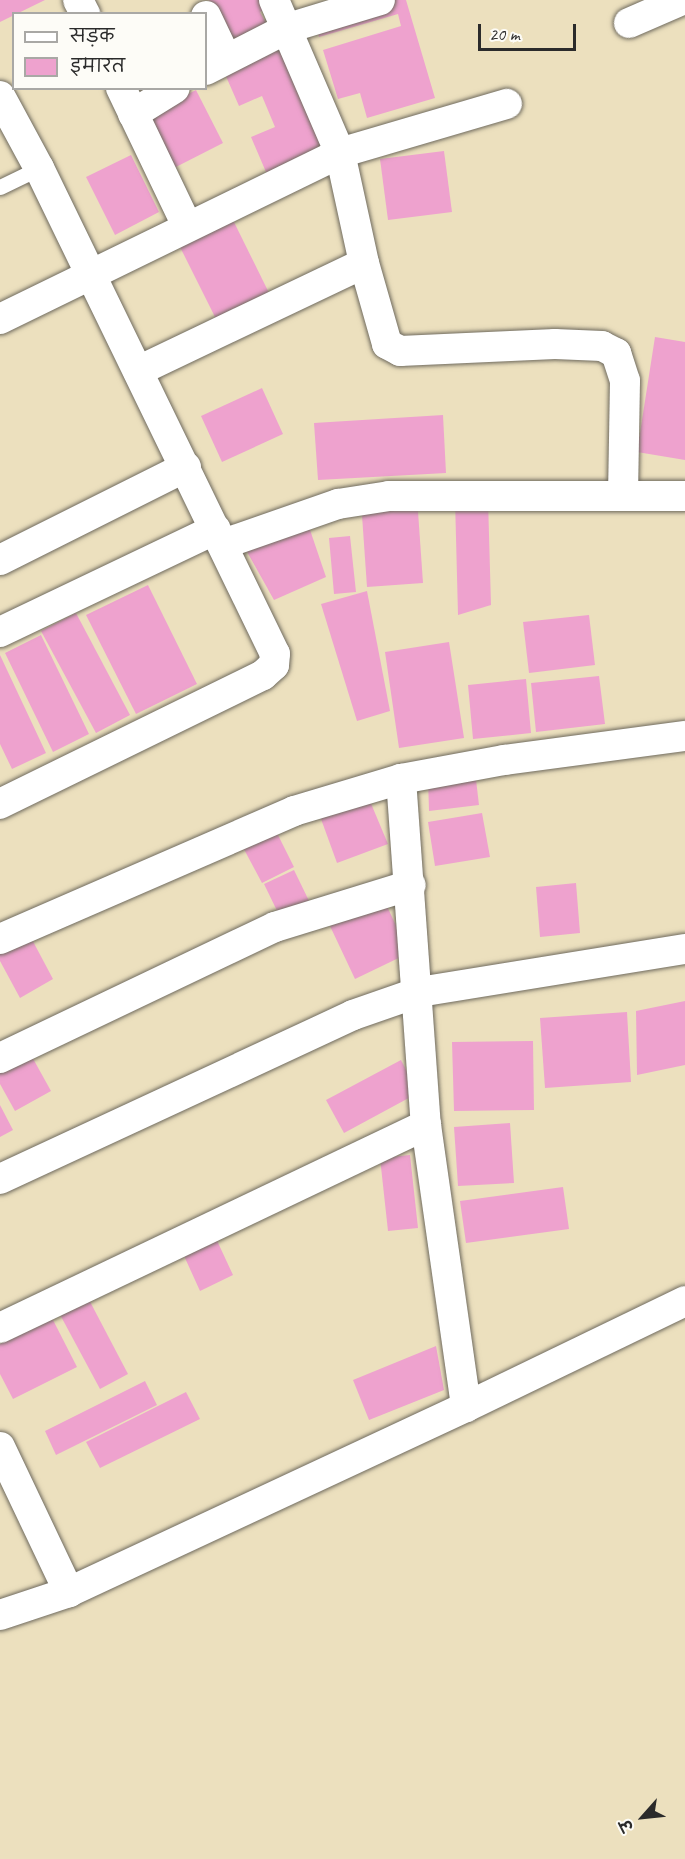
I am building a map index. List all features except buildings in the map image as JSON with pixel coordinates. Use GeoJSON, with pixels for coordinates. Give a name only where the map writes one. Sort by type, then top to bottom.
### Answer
{"type":"FeatureCollection","features":[{"type":"Feature","properties":{"kind":"street"},"geometry":{"type":"LineString","coordinates":[[274,0],[340,153],[364,263],[387,344],[400,351],[555,344],[602,346],[616,353],[626,381],[623,495]]}},
{"type":"Feature","properties":{"kind":"street"},"geometry":{"type":"LineString","coordinates":[[207,24],[216,64],[288,28],[380,0]]}},
{"type":"Feature","properties":{"kind":"street"},"geometry":{"type":"LineString","coordinates":[[629,23],[682,0]]}},
{"type":"Feature","properties":{"kind":"street"},"geometry":{"type":"LineString","coordinates":[[168,90],[127,101],[187,226]]}},
{"type":"Feature","properties":{"kind":"street"},"geometry":{"type":"LineString","coordinates":[[0,96],[39,168],[271,641],[274,665],[263,675],[0,804]]}},
{"type":"Feature","properties":{"kind":"street"},"geometry":{"type":"LineString","coordinates":[[0,319],[340,153],[507,104]]}},
{"type":"Feature","properties":{"kind":"street"},"geometry":{"type":"LineString","coordinates":[[138,371],[364,263]]}},
{"type":"Feature","properties":{"kind":"street"},"geometry":{"type":"LineString","coordinates":[[0,560],[186,467]]}},
{"type":"Feature","properties":{"kind":"street"},"geometry":{"type":"LineString","coordinates":[[0,632],[219,536],[338,504],[389,496],[685,496]]}},
{"type":"Feature","properties":{"kind":"street"},"geometry":{"type":"LineString","coordinates":[[0,939],[294,811],[401,779],[505,760],[685,736]]}},
{"type":"Feature","properties":{"kind":"street"},"geometry":{"type":"LineString","coordinates":[[401,779],[419,992],[426,1125],[466,1407]]}},
{"type":"Feature","properties":{"kind":"street"},"geometry":{"type":"LineString","coordinates":[[0,1058],[275,927],[411,885]]}},
{"type":"Feature","properties":{"kind":"street"},"geometry":{"type":"LineString","coordinates":[[0,1179],[353,1015],[419,992],[685,949]]}},
{"type":"Feature","properties":{"kind":"street"},"geometry":{"type":"LineString","coordinates":[[0,1328],[426,1125]]}},
{"type":"Feature","properties":{"kind":"street"},"geometry":{"type":"LineString","coordinates":[[0,1615],[69,1592],[466,1407],[685,1300]]}},
{"type":"Feature","properties":{"kind":"street"},"geometry":{"type":"LineString","coordinates":[[2,1458],[69,1592]]}},
{"type":"Feature","properties":{"kind":"lane"},"geometry":{"type":"LineString","coordinates":[[0,187],[39,168]]}}]}
